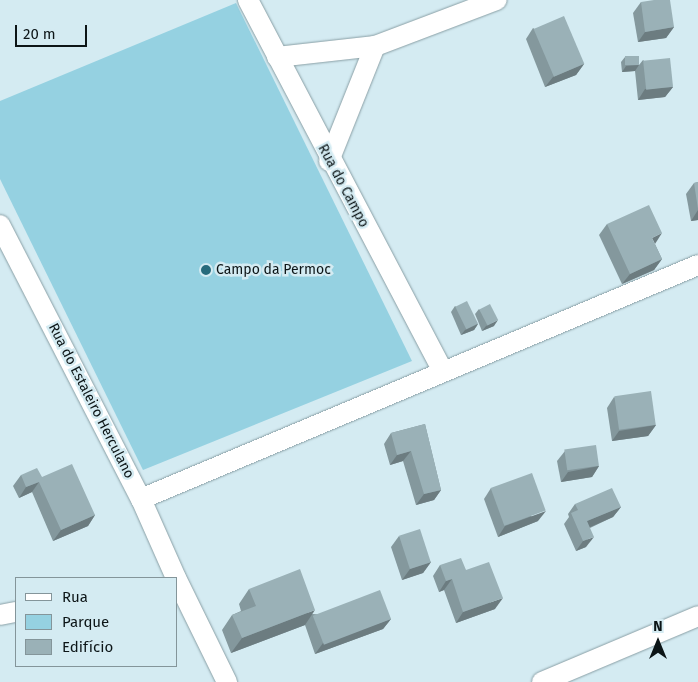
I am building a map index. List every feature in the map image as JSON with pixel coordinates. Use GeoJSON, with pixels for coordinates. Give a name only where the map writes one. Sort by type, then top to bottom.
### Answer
{"type":"FeatureCollection","features":[{"type":"Feature","properties":{"kind":"street","name":"Rua do Campo"},"geometry":{"type":"LineString","coordinates":[[248,0],[329,161],[443,370]]}},
{"type":"Feature","properties":{"kind":"street"},"geometry":{"type":"LineString","coordinates":[[277,58],[375,46],[497,0]]}},
{"type":"Feature","properties":{"kind":"street"},"geometry":{"type":"LineString","coordinates":[[329,161],[375,46]]}},
{"type":"Feature","properties":{"kind":"street","name":"Rua do Estaleiro Herculano"},"geometry":{"type":"LineString","coordinates":[[0,225],[141,499],[175,577]]}},
{"type":"Feature","properties":{"kind":"street"},"geometry":{"type":"LineString","coordinates":[[141,499],[443,370],[698,265]]}},
{"type":"Feature","properties":{"kind":"street","name":"Rua do Estaleiro Herculano"},"geometry":{"type":"LineString","coordinates":[[178,583],[227,682]]}},
{"type":"Feature","properties":{"kind":"street"},"geometry":{"type":"LineString","coordinates":[[0,615],[15,612]]}},
{"type":"Feature","properties":{"kind":"street"},"geometry":{"type":"LineString","coordinates":[[542,682],[698,616]]}},
{"type":"Feature","properties":{"kind":"green space","name":"Campo da Permoc"},"geometry":{"type":"Polygon","coordinates":[[[236,3],[412,361],[143,470],[0,179],[0,101],[236,3]]]}},
{"type":"Feature","properties":{"kind":"building"},"geometry":{"type":"Polygon","coordinates":[[[670,0],[674,27],[645,32],[641,2],[670,0]]]}},
{"type":"Feature","properties":{"kind":"building"},"geometry":{"type":"Polygon","coordinates":[[[564,16],[584,64],[554,77],[534,29],[564,16]]]}},
{"type":"Feature","properties":{"kind":"building"},"geometry":{"type":"Polygon","coordinates":[[[625,56],[639,56],[639,65],[625,65],[625,56]]]}},
{"type":"Feature","properties":{"kind":"building"},"geometry":{"type":"Polygon","coordinates":[[[670,58],[673,87],[646,90],[643,61],[670,58]]]}},
{"type":"Feature","properties":{"kind":"building"},"geometry":{"type":"Polygon","coordinates":[[[698,182],[698,209],[694,183],[698,182]]]}},
{"type":"Feature","properties":{"kind":"building"},"geometry":{"type":"Polygon","coordinates":[[[649,205],[662,233],[652,238],[662,259],[630,274],[607,224],[649,205]]]}},
{"type":"Feature","properties":{"kind":"building"},"geometry":{"type":"Polygon","coordinates":[[[467,301],[478,323],[466,329],[455,307],[467,301]]]}},
{"type":"Feature","properties":{"kind":"building"},"geometry":{"type":"Polygon","coordinates":[[[490,304],[498,320],[487,325],[479,309],[490,304]]]}},
{"type":"Feature","properties":{"kind":"building"},"geometry":{"type":"Polygon","coordinates":[[[651,391],[656,425],[619,430],[614,396],[651,391]]]}},
{"type":"Feature","properties":{"kind":"building"},"geometry":{"type":"Polygon","coordinates":[[[425,424],[441,490],[424,494],[411,451],[397,455],[391,433],[425,424]]]}},
{"type":"Feature","properties":{"kind":"building"},"geometry":{"type":"Polygon","coordinates":[[[596,445],[599,466],[567,470],[564,449],[596,445]]]}},
{"type":"Feature","properties":{"kind":"building"},"geometry":{"type":"Polygon","coordinates":[[[72,464],[95,515],[61,530],[39,482],[26,487],[21,475],[37,468],[42,477],[72,464]]]}},
{"type":"Feature","properties":{"kind":"building"},"geometry":{"type":"Polygon","coordinates":[[[532,473],[546,511],[504,526],[491,488],[532,473]]]}},
{"type":"Feature","properties":{"kind":"building"},"geometry":{"type":"Polygon","coordinates":[[[612,488],[621,507],[587,521],[594,537],[583,541],[571,513],[578,510],[575,504],[612,488]]]}},
{"type":"Feature","properties":{"kind":"building"},"geometry":{"type":"Polygon","coordinates":[[[420,529],[431,562],[410,569],[399,536],[420,529]]]}},
{"type":"Feature","properties":{"kind":"building"},"geometry":{"type":"Polygon","coordinates":[[[461,558],[466,570],[489,562],[503,598],[463,612],[452,579],[446,581],[440,565],[461,558]]]}},
{"type":"Feature","properties":{"kind":"building"},"geometry":{"type":"Polygon","coordinates":[[[300,569],[315,610],[242,638],[232,615],[256,606],[249,589],[300,569]]]}},
{"type":"Feature","properties":{"kind":"building"},"geometry":{"type":"Polygon","coordinates":[[[380,590],[391,619],[324,645],[313,616],[380,590]]]}},
{"type":"Feature","properties":{"kind":"place","name":"Campo da Permoc"},"geometry":{"type":"Point","coordinates":[206,270]}}]}
